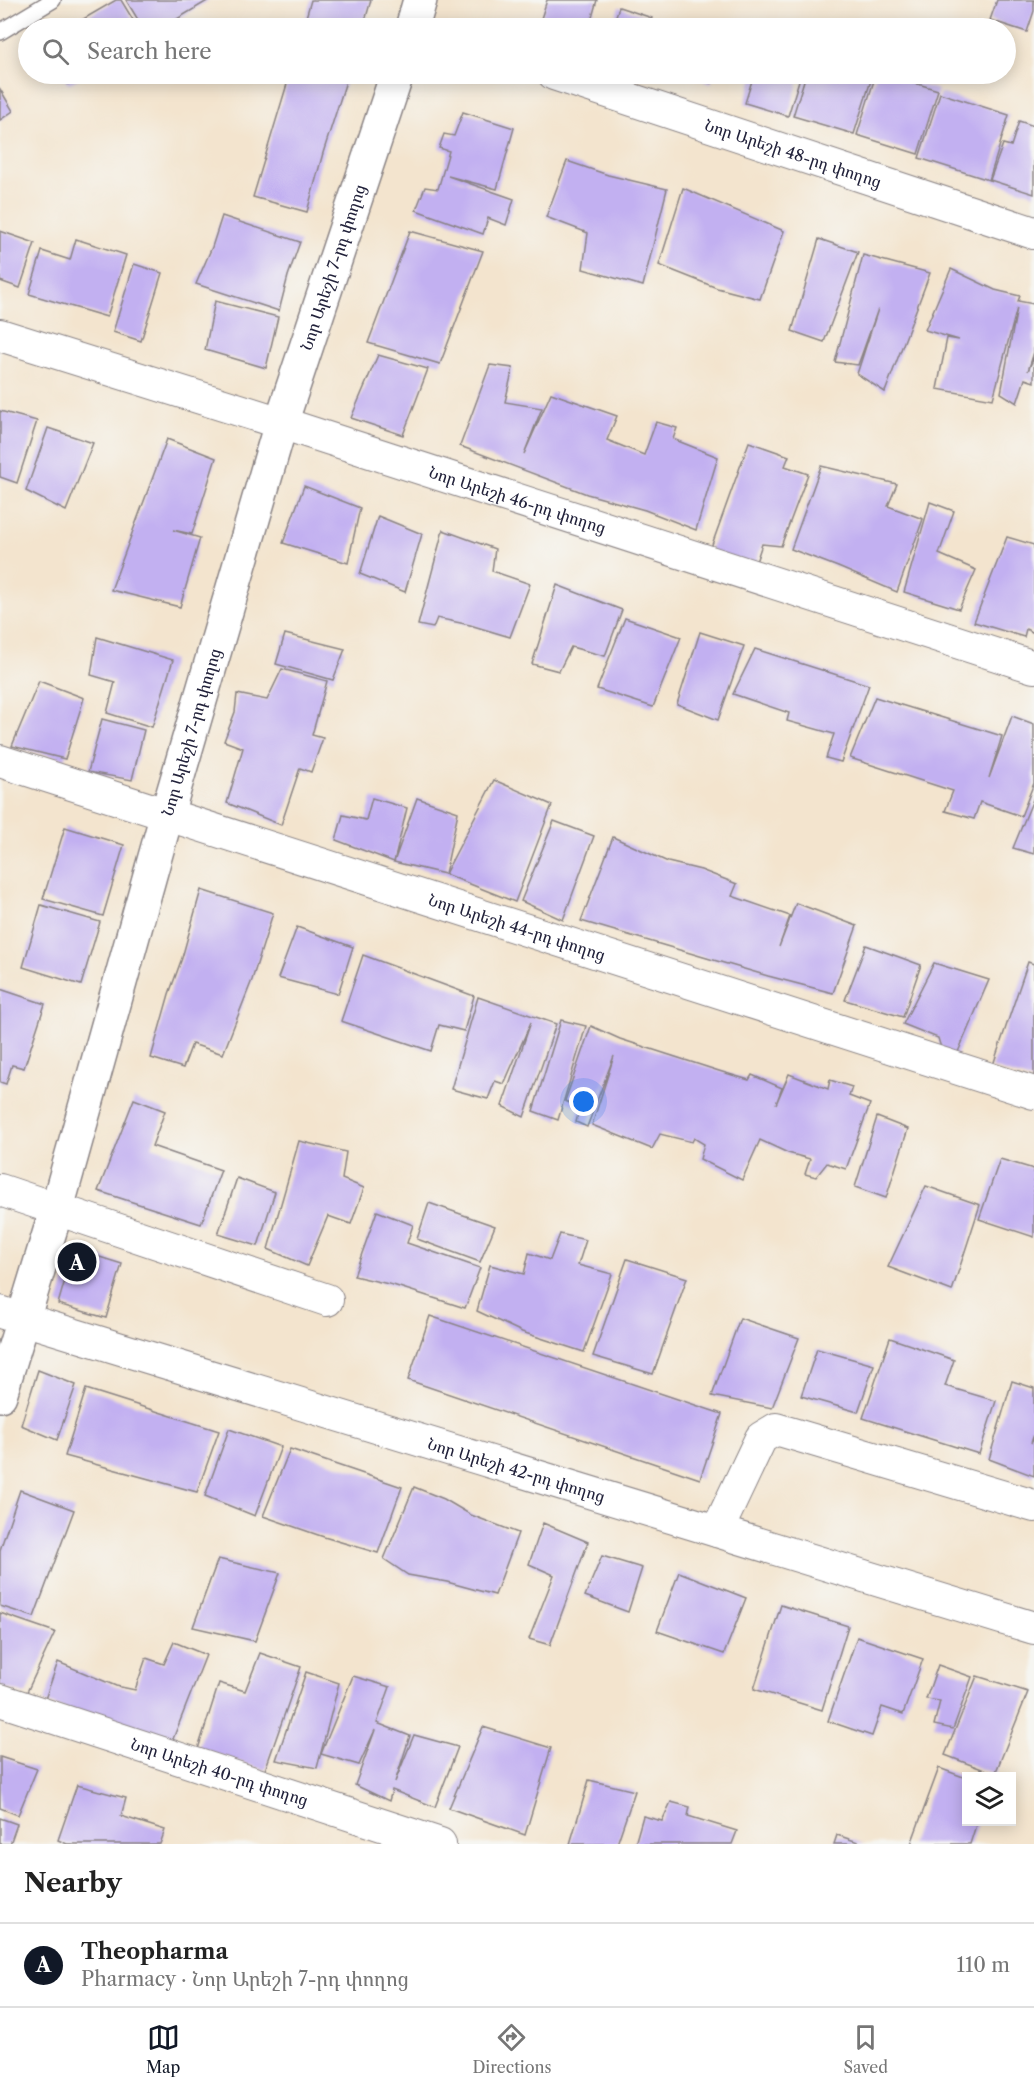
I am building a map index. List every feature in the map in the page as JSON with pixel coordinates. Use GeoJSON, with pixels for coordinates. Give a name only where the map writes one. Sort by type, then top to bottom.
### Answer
{"type":"FeatureCollection","features":[{"type":"Feature","properties":{"kind":"street","name":"Նոր Արեշի 7-րդ փողոց"},"geometry":{"type":"LineString","coordinates":[[0,1395],[12,1316],[57,1208],[167,814],[281,423],[394,84]]}},
{"type":"Feature","properties":{"kind":"street","name":"Նոր Արեշի 48-րդ փողոց"},"geometry":{"type":"LineString","coordinates":[[584,84],[1034,233]]}},
{"type":"Feature","properties":{"kind":"street","name":"Նոր Արեշի 46-րդ փողոց"},"geometry":{"type":"LineString","coordinates":[[0,335],[281,423],[1034,667]]}},
{"type":"Feature","properties":{"kind":"street","name":"Նոր Արեշի 44-րդ փողոց"},"geometry":{"type":"LineString","coordinates":[[0,761],[1034,1093]]}},
{"type":"Feature","properties":{"kind":"street"},"geometry":{"type":"LineString","coordinates":[[0,1190],[327,1300]]}},
{"type":"Feature","properties":{"kind":"street","name":"Նոր Արեշի 42-րդ փողոց"},"geometry":{"type":"LineString","coordinates":[[12,1316],[1034,1628]]}},
{"type":"Feature","properties":{"kind":"street"},"geometry":{"type":"LineString","coordinates":[[717,1531],[761,1438],[776,1429],[1034,1506]]}},
{"type":"Feature","properties":{"kind":"street","name":"Նոր Արեշի 40-րդ փողոց"},"geometry":{"type":"LineString","coordinates":[[0,1700],[440,1844]]}},
{"type":"Feature","properties":{"kind":"lane"},"geometry":{"type":"LineString","coordinates":[[23,18],[53,0]]}},
{"type":"Feature","properties":{"kind":"lane"},"geometry":{"type":"LineString","coordinates":[[0,32],[18,21]]}},
{"type":"Feature","properties":{"kind":"building"},"geometry":{"type":"Polygon","coordinates":[[[116,0],[121,0],[132,18],[85,18],[116,0]]]}},
{"type":"Feature","properties":{"kind":"building"},"geometry":{"type":"Polygon","coordinates":[[[126,0],[209,0],[179,18],[137,18],[126,0]]]}},
{"type":"Feature","properties":{"kind":"building"},"geometry":{"type":"Polygon","coordinates":[[[311,0],[371,0],[366,18],[306,18],[311,0]]]}},
{"type":"Feature","properties":{"kind":"building"},"geometry":{"type":"Polygon","coordinates":[[[547,0],[597,0],[592,18],[541,18],[547,0]]]}},
{"type":"Feature","properties":{"kind":"building"},"geometry":{"type":"Polygon","coordinates":[[[997,0],[1034,0],[1034,11],[1027,32],[1016,28],[1016,18],[991,18],[997,0]]]}},
{"type":"Feature","properties":{"kind":"building"},"geometry":{"type":"Polygon","coordinates":[[[619,7],[652,18],[615,18],[619,7]]]}},
{"type":"Feature","properties":{"kind":"building"},"geometry":{"type":"Polygon","coordinates":[[[287,84],[345,84],[307,212],[253,197],[287,84]]]}},
{"type":"Feature","properties":{"kind":"building"},"geometry":{"type":"Polygon","coordinates":[[[751,84],[798,84],[788,116],[745,103],[751,84]]]}},
{"type":"Feature","properties":{"kind":"building"},"geometry":{"type":"Polygon","coordinates":[[[803,84],[870,84],[854,134],[793,116],[803,84]]]}},
{"type":"Feature","properties":{"kind":"building"},"geometry":{"type":"Polygon","coordinates":[[[873,84],[918,84],[938,90],[918,154],[857,135],[873,84]]]}},
{"type":"Feature","properties":{"kind":"building"},"geometry":{"type":"Polygon","coordinates":[[[0,89],[13,111],[0,120],[0,89]]]}},
{"type":"Feature","properties":{"kind":"building"},"geometry":{"type":"Polygon","coordinates":[[[940,93],[1009,115],[989,180],[919,158],[940,93]]]}},
{"type":"Feature","properties":{"kind":"building"},"geometry":{"type":"Polygon","coordinates":[[[463,112],[514,128],[497,189],[448,176],[514,199],[506,225],[488,218],[483,234],[416,210],[425,187],[438,189],[449,151],[439,148],[444,134],[454,136],[463,112]]]}},
{"type":"Feature","properties":{"kind":"building"},"geometry":{"type":"Polygon","coordinates":[[[1019,121],[1034,126],[1034,194],[990,180],[1003,144],[1011,146],[1019,121]]]}},
{"type":"Feature","properties":{"kind":"building"},"geometry":{"type":"Polygon","coordinates":[[[567,161],[608,175],[667,189],[643,286],[583,269],[588,233],[546,217],[567,161]]]}},
{"type":"Feature","properties":{"kind":"building"},"geometry":{"type":"Polygon","coordinates":[[[683,188],[784,231],[760,299],[717,288],[659,265],[683,188]]]}},
{"type":"Feature","properties":{"kind":"building"},"geometry":{"type":"Polygon","coordinates":[[[222,216],[300,242],[279,311],[196,284],[222,216]]]}},
{"type":"Feature","properties":{"kind":"building"},"geometry":{"type":"Polygon","coordinates":[[[0,231],[35,243],[20,288],[0,281],[0,231]]]}},
{"type":"Feature","properties":{"kind":"building"},"geometry":{"type":"Polygon","coordinates":[[[410,231],[483,251],[440,364],[368,343],[410,231]]]}},
{"type":"Feature","properties":{"kind":"building"},"geometry":{"type":"Polygon","coordinates":[[[76,239],[126,255],[107,317],[29,294],[42,251],[70,260],[76,239]]]}},
{"type":"Feature","properties":{"kind":"building"},"geometry":{"type":"Polygon","coordinates":[[[819,239],[858,252],[824,342],[792,331],[819,239]]]}},
{"type":"Feature","properties":{"kind":"building"},"geometry":{"type":"Polygon","coordinates":[[[863,255],[930,273],[885,392],[857,374],[878,309],[858,365],[835,362],[863,255]]]}},
{"type":"Feature","properties":{"kind":"building"},"geometry":{"type":"Polygon","coordinates":[[[134,264],[162,273],[141,341],[113,332],[134,264]]]}},
{"type":"Feature","properties":{"kind":"building"},"geometry":{"type":"Polygon","coordinates":[[[951,269],[995,290],[1020,296],[1018,301],[1034,304],[1034,352],[1028,371],[1034,357],[1034,382],[1025,379],[1017,403],[1001,393],[1017,308],[993,399],[937,389],[947,338],[959,340],[925,330],[951,269]]]}},
{"type":"Feature","properties":{"kind":"building"},"geometry":{"type":"Polygon","coordinates":[[[215,301],[278,317],[266,368],[205,350],[215,301]]]}},
{"type":"Feature","properties":{"kind":"building"},"geometry":{"type":"Polygon","coordinates":[[[378,355],[428,369],[403,435],[351,418],[378,355]]]}},
{"type":"Feature","properties":{"kind":"building"},"geometry":{"type":"Polygon","coordinates":[[[490,365],[513,368],[505,402],[542,408],[524,454],[551,393],[617,416],[607,440],[644,455],[656,422],[677,428],[673,439],[718,457],[696,530],[645,510],[587,494],[460,446],[490,365]]]}},
{"type":"Feature","properties":{"kind":"building"},"geometry":{"type":"Polygon","coordinates":[[[0,411],[37,421],[17,483],[0,477],[0,411]]]}},
{"type":"Feature","properties":{"kind":"building"},"geometry":{"type":"Polygon","coordinates":[[[48,428],[93,443],[66,511],[26,491],[48,428]]]}},
{"type":"Feature","properties":{"kind":"building"},"geometry":{"type":"Polygon","coordinates":[[[167,439],[216,458],[192,534],[173,530],[200,538],[180,607],[111,590],[167,439]]]}},
{"type":"Feature","properties":{"kind":"building"},"geometry":{"type":"Polygon","coordinates":[[[749,442],[789,456],[785,466],[808,474],[781,546],[762,544],[755,565],[709,553],[749,442]]]}},
{"type":"Feature","properties":{"kind":"building"},"geometry":{"type":"Polygon","coordinates":[[[821,466],[897,484],[888,506],[923,519],[897,592],[791,549],[821,466]]]}},
{"type":"Feature","properties":{"kind":"building"},"geometry":{"type":"Polygon","coordinates":[[[304,486],[360,508],[348,563],[283,543],[304,486]]]}},
{"type":"Feature","properties":{"kind":"building"},"geometry":{"type":"Polygon","coordinates":[[[930,502],[954,511],[939,554],[976,570],[959,609],[904,592],[930,502]]]}},
{"type":"Feature","properties":{"kind":"building"},"geometry":{"type":"Polygon","coordinates":[[[378,516],[422,534],[405,592],[360,574],[378,516]]]}},
{"type":"Feature","properties":{"kind":"building"},"geometry":{"type":"Polygon","coordinates":[[[443,530],[495,549],[492,571],[530,584],[510,637],[437,618],[433,628],[418,625],[443,530]]]}},
{"type":"Feature","properties":{"kind":"building"},"geometry":{"type":"Polygon","coordinates":[[[1007,537],[1034,545],[1034,633],[1026,629],[1024,637],[974,622],[1007,537]]]}},
{"type":"Feature","properties":{"kind":"building"},"geometry":{"type":"Polygon","coordinates":[[[557,585],[622,610],[605,656],[571,647],[559,671],[532,664],[557,585]]]}},
{"type":"Feature","properties":{"kind":"building"},"geometry":{"type":"Polygon","coordinates":[[[625,618],[681,637],[653,707],[597,689],[625,618]]]}},
{"type":"Feature","properties":{"kind":"building"},"geometry":{"type":"Polygon","coordinates":[[[700,632],[744,646],[718,720],[677,704],[700,632]]]}},
{"type":"Feature","properties":{"kind":"building"},"geometry":{"type":"Polygon","coordinates":[[[285,634],[345,649],[333,680],[276,664],[285,634]]]}},
{"type":"Feature","properties":{"kind":"building"},"geometry":{"type":"Polygon","coordinates":[[[97,637],[173,660],[152,727],[107,713],[115,682],[91,675],[97,637]]]}},
{"type":"Feature","properties":{"kind":"building"},"geometry":{"type":"Polygon","coordinates":[[[755,649],[869,685],[841,762],[826,758],[834,734],[787,721],[789,713],[733,694],[755,649]]]}},
{"type":"Feature","properties":{"kind":"building"},"geometry":{"type":"Polygon","coordinates":[[[282,669],[327,681],[312,735],[323,738],[311,772],[300,768],[281,825],[227,803],[243,748],[224,741],[235,712],[237,694],[267,700],[282,669]]]}},
{"type":"Feature","properties":{"kind":"building"},"geometry":{"type":"Polygon","coordinates":[[[39,681],[84,698],[65,759],[12,746],[39,681]]]}},
{"type":"Feature","properties":{"kind":"building"},"geometry":{"type":"Polygon","coordinates":[[[875,697],[1002,736],[989,778],[1012,716],[1034,724],[1034,783],[1021,816],[980,802],[974,819],[945,811],[953,791],[850,758],[875,697]]]}},
{"type":"Feature","properties":{"kind":"building"},"geometry":{"type":"Polygon","coordinates":[[[102,719],[144,730],[132,780],[88,772],[102,719]]]}},
{"type":"Feature","properties":{"kind":"building"},"geometry":{"type":"Polygon","coordinates":[[[494,780],[552,805],[515,902],[445,874],[494,780]]]}},
{"type":"Feature","properties":{"kind":"building"},"geometry":{"type":"Polygon","coordinates":[[[1034,797],[1034,854],[1013,848],[1034,797]]]}},
{"type":"Feature","properties":{"kind":"building"},"geometry":{"type":"Polygon","coordinates":[[[372,798],[407,808],[394,862],[336,840],[343,815],[366,820],[372,798]]]}},
{"type":"Feature","properties":{"kind":"building"},"geometry":{"type":"Polygon","coordinates":[[[417,798],[458,812],[445,874],[394,862],[417,798]]]}},
{"type":"Feature","properties":{"kind":"building"},"geometry":{"type":"Polygon","coordinates":[[[554,821],[594,836],[563,920],[521,901],[554,821]]]}},
{"type":"Feature","properties":{"kind":"building"},"geometry":{"type":"Polygon","coordinates":[[[65,827],[124,845],[103,916],[43,899],[65,827]]]}},
{"type":"Feature","properties":{"kind":"building"},"geometry":{"type":"Polygon","coordinates":[[[613,837],[668,862],[701,870],[737,884],[732,896],[790,916],[779,947],[796,903],[857,926],[833,993],[581,921],[613,837]]]}},
{"type":"Feature","properties":{"kind":"building"},"geometry":{"type":"Polygon","coordinates":[[[201,890],[273,913],[252,980],[223,1054],[192,1044],[183,1068],[151,1058],[201,890]]]}},
{"type":"Feature","properties":{"kind":"building"},"geometry":{"type":"Polygon","coordinates":[[[41,905],[100,922],[81,985],[23,967],[41,905]]]}},
{"type":"Feature","properties":{"kind":"building"},"geometry":{"type":"Polygon","coordinates":[[[297,927],[353,947],[338,994],[278,978],[297,927]]]}},
{"type":"Feature","properties":{"kind":"building"},"geometry":{"type":"Polygon","coordinates":[[[866,945],[921,965],[903,1017],[845,1000],[866,945]]]}},
{"type":"Feature","properties":{"kind":"building"},"geometry":{"type":"Polygon","coordinates":[[[363,955],[474,996],[464,1031],[439,1025],[431,1051],[341,1021],[363,955]]]}},
{"type":"Feature","properties":{"kind":"building"},"geometry":{"type":"Polygon","coordinates":[[[1028,962],[1034,964],[1034,1081],[992,1068],[1028,962]]]}},
{"type":"Feature","properties":{"kind":"building"},"geometry":{"type":"Polygon","coordinates":[[[934,963],[989,980],[955,1059],[944,1058],[938,1038],[903,1024],[934,963]]]}},
{"type":"Feature","properties":{"kind":"building"},"geometry":{"type":"Polygon","coordinates":[[[0,989],[45,1004],[24,1068],[12,1065],[6,1084],[0,1082],[0,989]]]}},
{"type":"Feature","properties":{"kind":"building"},"geometry":{"type":"Polygon","coordinates":[[[478,997],[556,1024],[524,1117],[502,1106],[531,1022],[504,1084],[495,1081],[488,1099],[451,1089],[478,997]]]}},
{"type":"Feature","properties":{"kind":"building"},"geometry":{"type":"Polygon","coordinates":[[[561,1020],[586,1026],[558,1120],[533,1111],[561,1020]]]}},
{"type":"Feature","properties":{"kind":"building"},"geometry":{"type":"Polygon","coordinates":[[[591,1026],[620,1039],[719,1071],[749,1080],[752,1075],[782,1088],[776,1104],[789,1074],[828,1089],[830,1080],[852,1087],[849,1096],[870,1104],[846,1169],[827,1163],[816,1177],[805,1174],[810,1159],[788,1153],[760,1140],[742,1180],[700,1159],[704,1144],[694,1138],[692,1142],[660,1134],[652,1149],[592,1125],[614,1056],[587,1127],[576,1122],[580,1107],[565,1101],[591,1026]]]}},
{"type":"Feature","properties":{"kind":"building"},"geometry":{"type":"Polygon","coordinates":[[[134,1099],[165,1111],[152,1146],[221,1170],[201,1224],[98,1191],[134,1099]]]}},
{"type":"Feature","properties":{"kind":"building"},"geometry":{"type":"Polygon","coordinates":[[[877,1117],[908,1129],[886,1198],[855,1187],[877,1117]]]}},
{"type":"Feature","properties":{"kind":"building"},"geometry":{"type":"Polygon","coordinates":[[[299,1141],[346,1152],[342,1179],[364,1188],[351,1224],[328,1216],[307,1266],[268,1249],[299,1141]]]}},
{"type":"Feature","properties":{"kind":"building"},"geometry":{"type":"Polygon","coordinates":[[[1000,1159],[1034,1169],[1034,1237],[979,1219],[1000,1159]]]}},
{"type":"Feature","properties":{"kind":"building"},"geometry":{"type":"Polygon","coordinates":[[[237,1178],[275,1192],[258,1246],[218,1234],[237,1178]]]}},
{"type":"Feature","properties":{"kind":"building"},"geometry":{"type":"Polygon","coordinates":[[[926,1186],[980,1205],[952,1291],[888,1267],[926,1186]]]}},
{"type":"Feature","properties":{"kind":"building"},"geometry":{"type":"Polygon","coordinates":[[[429,1203],[495,1226],[480,1262],[417,1239],[429,1203]]]}},
{"type":"Feature","properties":{"kind":"building"},"geometry":{"type":"Polygon","coordinates":[[[377,1211],[413,1225],[407,1243],[480,1268],[465,1308],[393,1285],[354,1276],[377,1211]]]}},
{"type":"Feature","properties":{"kind":"building"},"geometry":{"type":"Polygon","coordinates":[[[560,1234],[586,1240],[578,1265],[612,1274],[584,1352],[522,1332],[477,1311],[490,1265],[524,1274],[529,1253],[550,1260],[560,1234]]]}},
{"type":"Feature","properties":{"kind":"building"},"geometry":{"type":"Polygon","coordinates":[[[74,1249],[122,1264],[106,1318],[58,1304],[74,1249]]]}},
{"type":"Feature","properties":{"kind":"building"},"geometry":{"type":"Polygon","coordinates":[[[627,1259],[687,1278],[653,1374],[593,1356],[627,1259]]]}},
{"type":"Feature","properties":{"kind":"building"},"geometry":{"type":"Polygon","coordinates":[[[430,1316],[722,1414],[700,1479],[408,1380],[430,1316]]]}},
{"type":"Feature","properties":{"kind":"building"},"geometry":{"type":"Polygon","coordinates":[[[740,1318],[799,1338],[772,1408],[712,1396],[740,1318]]]}},
{"type":"Feature","properties":{"kind":"building"},"geometry":{"type":"Polygon","coordinates":[[[890,1338],[954,1360],[945,1386],[996,1401],[979,1454],[863,1418],[890,1338]]]}},
{"type":"Feature","properties":{"kind":"building"},"geometry":{"type":"Polygon","coordinates":[[[817,1349],[874,1365],[858,1412],[801,1396],[817,1349]]]}},
{"type":"Feature","properties":{"kind":"building"},"geometry":{"type":"Polygon","coordinates":[[[38,1370],[76,1385],[57,1440],[21,1425],[38,1370]]]}},
{"type":"Feature","properties":{"kind":"building"},"geometry":{"type":"Polygon","coordinates":[[[1012,1381],[1034,1388],[1034,1434],[1031,1443],[1034,1438],[1034,1476],[989,1459],[1012,1381]]]}},
{"type":"Feature","properties":{"kind":"building"},"geometry":{"type":"Polygon","coordinates":[[[86,1389],[219,1431],[197,1492],[65,1456],[86,1389]]]}},
{"type":"Feature","properties":{"kind":"building"},"geometry":{"type":"Polygon","coordinates":[[[229,1429],[281,1447],[255,1516],[205,1496],[229,1429]]]}},
{"type":"Feature","properties":{"kind":"building"},"geometry":{"type":"Polygon","coordinates":[[[290,1449],[402,1487],[378,1553],[263,1516],[290,1449]]]}},
{"type":"Feature","properties":{"kind":"building"},"geometry":{"type":"Polygon","coordinates":[[[414,1487],[444,1499],[471,1515],[518,1533],[495,1595],[447,1582],[408,1575],[384,1559],[414,1487]]]}},
{"type":"Feature","properties":{"kind":"building"},"geometry":{"type":"Polygon","coordinates":[[[20,1490],[74,1510],[34,1617],[0,1606],[0,1550],[20,1490]]]}},
{"type":"Feature","properties":{"kind":"building"},"geometry":{"type":"Polygon","coordinates":[[[543,1523],[588,1542],[550,1645],[529,1639],[554,1575],[529,1564],[543,1523]]]}},
{"type":"Feature","properties":{"kind":"building"},"geometry":{"type":"Polygon","coordinates":[[[602,1556],[642,1568],[628,1612],[585,1596],[602,1556]]]}},
{"type":"Feature","properties":{"kind":"building"},"geometry":{"type":"Polygon","coordinates":[[[218,1559],[280,1573],[255,1641],[193,1627],[218,1559]]]}},
{"type":"Feature","properties":{"kind":"building"},"geometry":{"type":"Polygon","coordinates":[[[679,1572],[746,1598],[724,1654],[657,1631],[679,1572]]]}},
{"type":"Feature","properties":{"kind":"building"},"geometry":{"type":"Polygon","coordinates":[[[781,1605],[848,1626],[822,1710],[754,1689],[781,1605]]]}},
{"type":"Feature","properties":{"kind":"building"},"geometry":{"type":"Polygon","coordinates":[[[0,1613],[55,1632],[26,1694],[0,1686],[0,1613]]]}},
{"type":"Feature","properties":{"kind":"building"},"geometry":{"type":"Polygon","coordinates":[[[857,1637],[923,1659],[903,1714],[882,1707],[872,1736],[828,1721],[857,1637]]]}},
{"type":"Feature","properties":{"kind":"building"},"geometry":{"type":"Polygon","coordinates":[[[174,1642],[206,1655],[171,1744],[44,1702],[58,1662],[116,1686],[135,1690],[146,1658],[164,1664],[174,1642]]]}},
{"type":"Feature","properties":{"kind":"building"},"geometry":{"type":"Polygon","coordinates":[[[260,1653],[301,1667],[265,1770],[198,1749],[219,1683],[245,1691],[260,1653]]]}},
{"type":"Feature","properties":{"kind":"building"},"geometry":{"type":"Polygon","coordinates":[[[938,1665],[972,1677],[953,1729],[934,1725],[940,1701],[926,1699],[938,1665]]]}},
{"type":"Feature","properties":{"kind":"building"},"geometry":{"type":"Polygon","coordinates":[[[306,1672],[339,1683],[317,1768],[276,1760],[306,1672]]]}},
{"type":"Feature","properties":{"kind":"building"},"geometry":{"type":"Polygon","coordinates":[[[353,1676],[390,1687],[377,1723],[410,1736],[395,1782],[414,1735],[458,1747],[435,1807],[392,1790],[389,1801],[355,1785],[375,1730],[359,1765],[321,1754],[353,1676]]]}},
{"type":"Feature","properties":{"kind":"building"},"geometry":{"type":"Polygon","coordinates":[[[977,1676],[1028,1692],[996,1772],[990,1772],[945,1755],[977,1676]]]}},
{"type":"Feature","properties":{"kind":"building"},"geometry":{"type":"Polygon","coordinates":[[[483,1727],[551,1748],[525,1835],[449,1808],[483,1727]]]}},
{"type":"Feature","properties":{"kind":"building"},"geometry":{"type":"Polygon","coordinates":[[[0,1757],[37,1769],[18,1815],[0,1808],[0,1757]]]}},
{"type":"Feature","properties":{"kind":"building"},"geometry":{"type":"Polygon","coordinates":[[[939,1768],[962,1777],[962,1826],[976,1826],[970,1844],[911,1844],[939,1768]]]}},
{"type":"Feature","properties":{"kind":"building"},"geometry":{"type":"Polygon","coordinates":[[[589,1780],[635,1791],[617,1844],[570,1844],[589,1780]]]}},
{"type":"Feature","properties":{"kind":"building"},"geometry":{"type":"Polygon","coordinates":[[[77,1785],[126,1798],[121,1816],[165,1830],[160,1844],[67,1844],[58,1840],[77,1785]]]}},
{"type":"Feature","properties":{"kind":"building"},"geometry":{"type":"Polygon","coordinates":[[[671,1802],[690,1807],[688,1816],[737,1831],[732,1844],[635,1844],[643,1816],[662,1821],[671,1802]]]}},
{"type":"Feature","properties":{"kind":"building"},"geometry":{"type":"Polygon","coordinates":[[[0,1818],[17,1824],[10,1844],[0,1844],[0,1818]]]}},
{"type":"Feature","properties":{"kind":"building"},"geometry":{"type":"Polygon","coordinates":[[[837,1835],[864,1844],[834,1844],[837,1835]]]}},
{"type":"Feature","properties":{"kind":"place","name":"Theopharma"},"geometry":{"type":"Point","coordinates":[77,1262]}}]}
